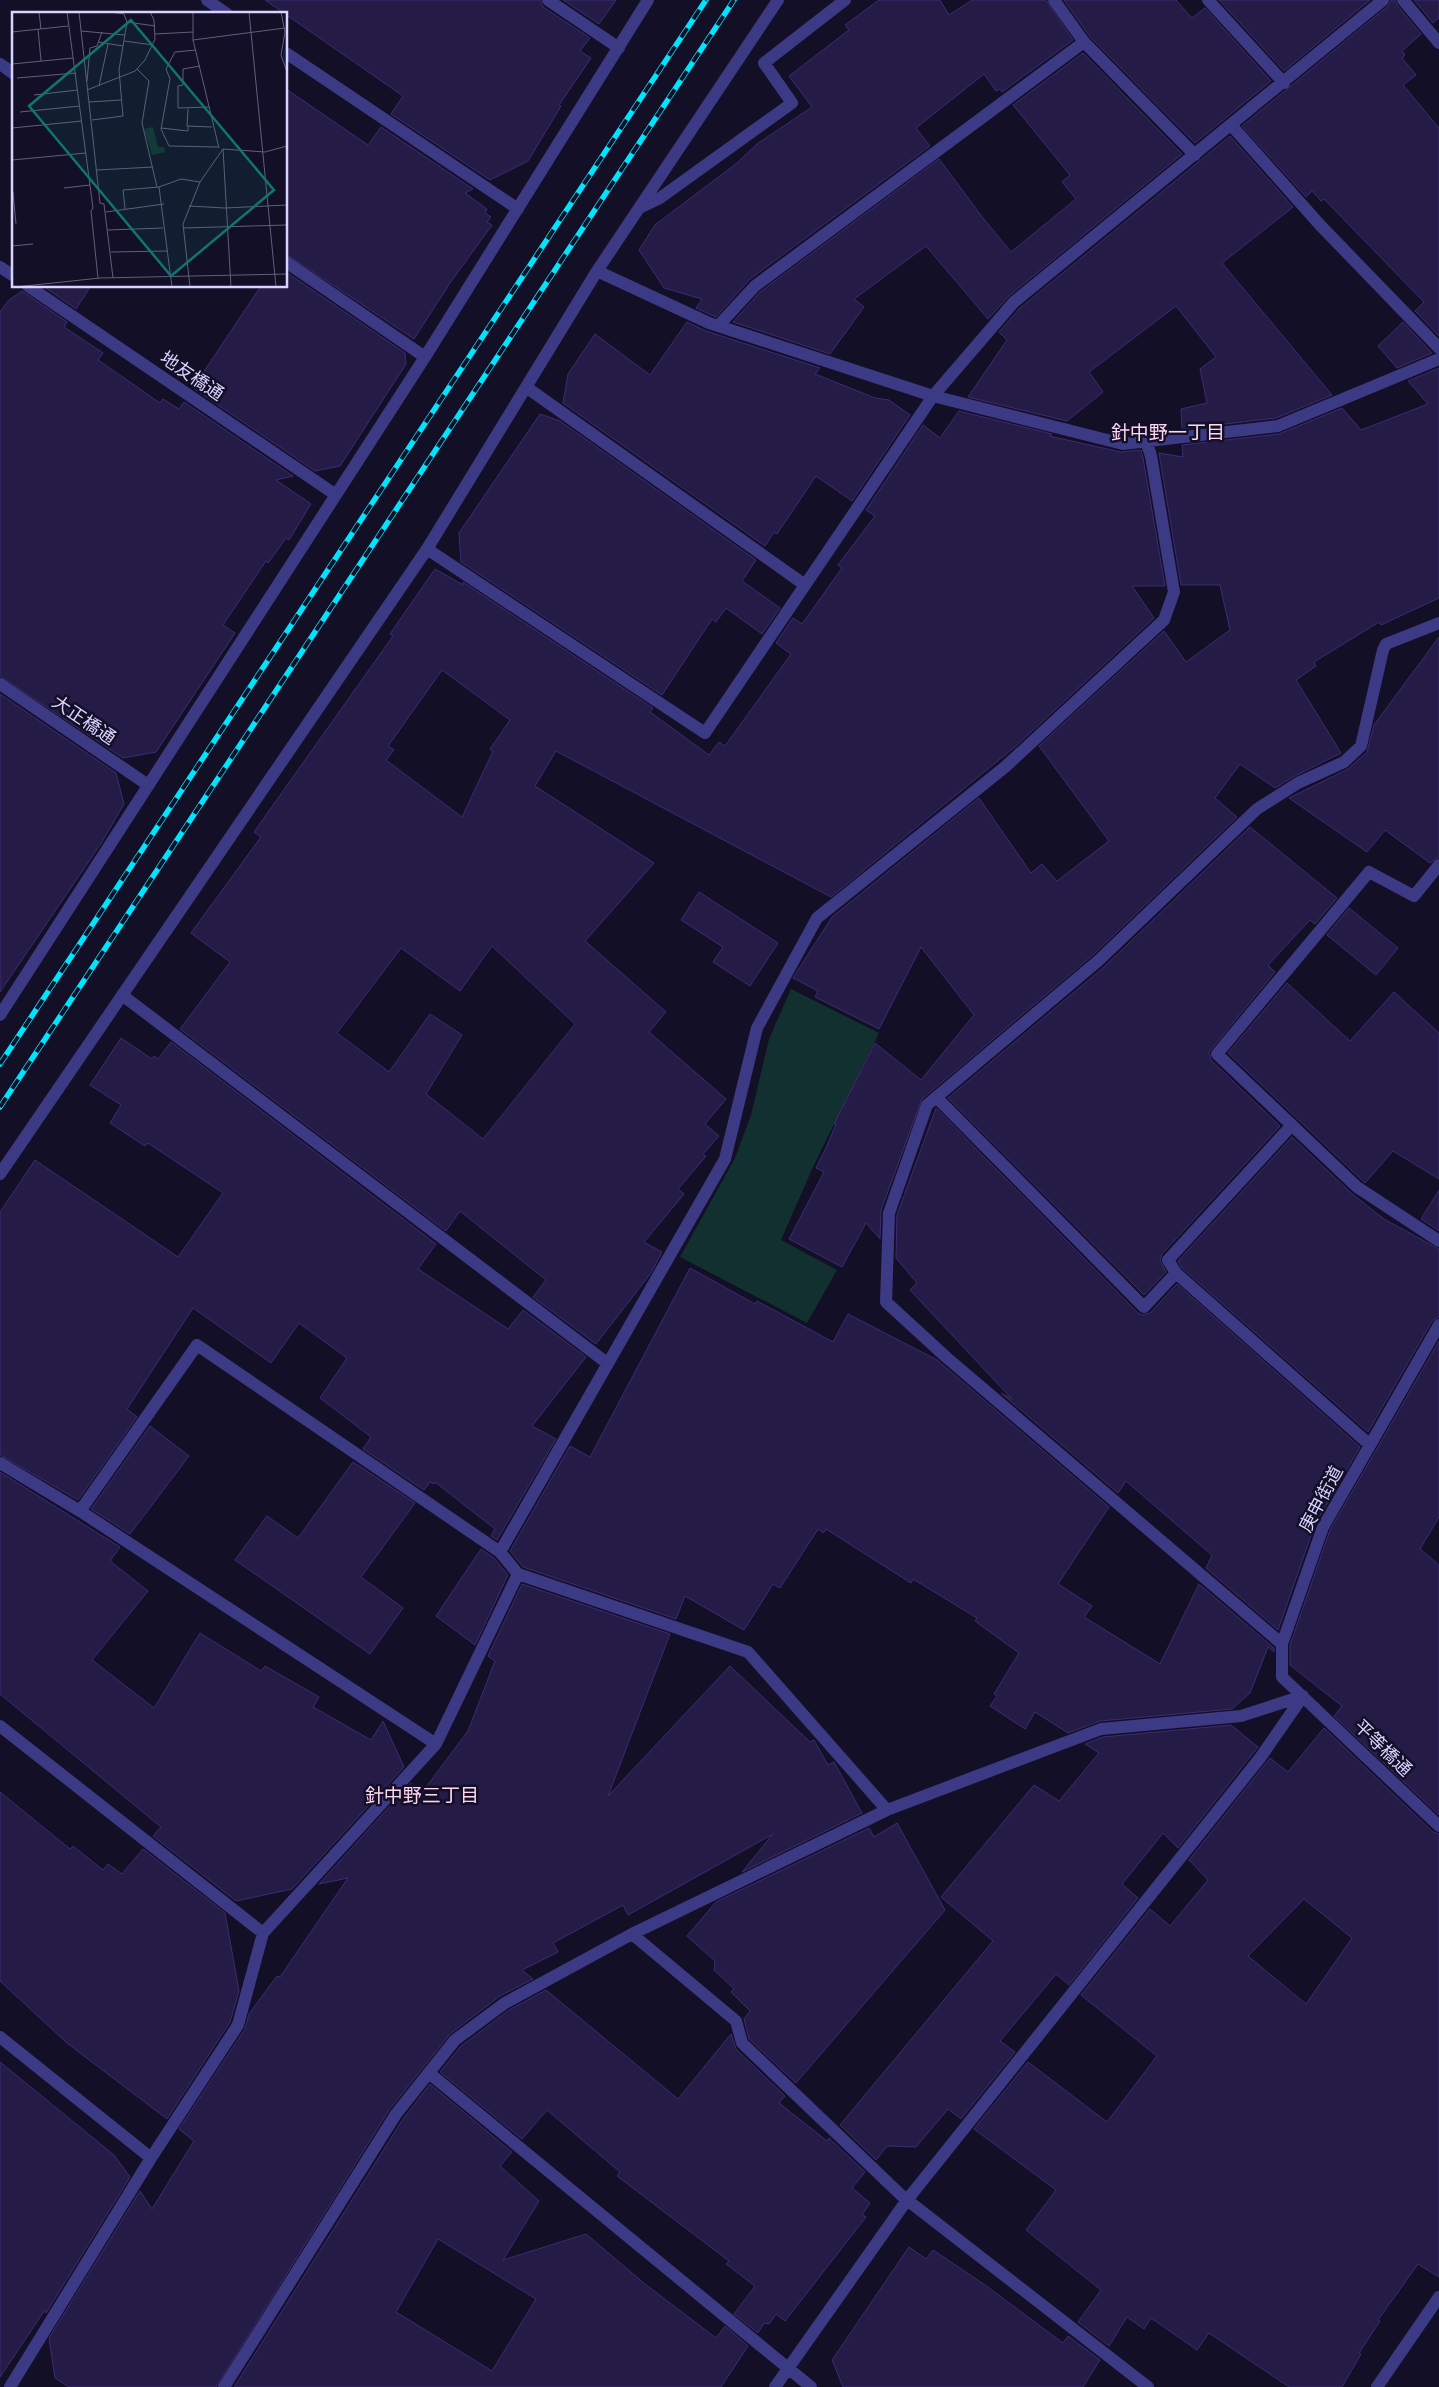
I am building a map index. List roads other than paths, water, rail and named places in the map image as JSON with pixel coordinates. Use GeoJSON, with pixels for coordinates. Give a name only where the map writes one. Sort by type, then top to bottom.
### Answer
{"type":"FeatureCollection","features":[{"type":"Feature","properties":{"kind":"street"},"geometry":{"type":"LineString","coordinates":[[206,0],[224,12]]}},
{"type":"Feature","properties":{"kind":"street"},"geometry":{"type":"LineString","coordinates":[[548,0],[619,48]]}},
{"type":"Feature","properties":{"kind":"street"},"geometry":{"type":"LineString","coordinates":[[0,1015],[425,357],[648,0]]}},
{"type":"Feature","properties":{"kind":"street"},"geometry":{"type":"LineString","coordinates":[[0,1174],[427,549],[597,271],[778,0]]}},
{"type":"Feature","properties":{"kind":"street"},"geometry":{"type":"LineString","coordinates":[[640,208],[660,198],[792,103],[764,62],[845,0]]}},
{"type":"Feature","properties":{"kind":"street"},"geometry":{"type":"LineString","coordinates":[[1054,0],[1084,42],[1196,155]]}},
{"type":"Feature","properties":{"kind":"street"},"geometry":{"type":"LineString","coordinates":[[1208,0],[1284,83]]}},
{"type":"Feature","properties":{"kind":"street"},"geometry":{"type":"LineString","coordinates":[[427,549],[705,733],[933,396],[1014,302],[1232,126],[1383,0]]}},
{"type":"Feature","properties":{"kind":"street"},"geometry":{"type":"LineString","coordinates":[[1403,0],[1439,43]]}},
{"type":"Feature","properties":{"kind":"street"},"geometry":{"type":"LineString","coordinates":[[718,326],[755,286],[1084,42]]}},
{"type":"Feature","properties":{"kind":"street"},"geometry":{"type":"LineString","coordinates":[[288,54],[518,209]]}},
{"type":"Feature","properties":{"kind":"street"},"geometry":{"type":"LineString","coordinates":[[0,64],[12,73]]}},
{"type":"Feature","properties":{"kind":"street"},"geometry":{"type":"LineString","coordinates":[[1232,126],[1320,224],[1439,348]]}},
{"type":"Feature","properties":{"kind":"street"},"geometry":{"type":"LineString","coordinates":[[288,263],[425,357]]}},
{"type":"Feature","properties":{"kind":"street"},"geometry":{"type":"LineString","coordinates":[[0,267],[12,275]]}},
{"type":"Feature","properties":{"kind":"street"},"geometry":{"type":"LineString","coordinates":[[597,271],[718,326],[933,396],[1124,444],[1278,426],[1439,359]]}},
{"type":"Feature","properties":{"kind":"street","name":"地友橋通"},"geometry":{"type":"LineString","coordinates":[[31,288],[336,495]]}},
{"type":"Feature","properties":{"kind":"street"},"geometry":{"type":"LineString","coordinates":[[526,387],[805,585]]}},
{"type":"Feature","properties":{"kind":"street"},"geometry":{"type":"LineString","coordinates":[[500,1552],[725,1159],[757,1028],[817,918],[1005,767],[1164,620],[1174,592],[1151,456],[1146,441]]}},
{"type":"Feature","properties":{"kind":"street"},"geometry":{"type":"LineString","coordinates":[[1282,1644],[946,1357],[886,1302],[888,1213],[927,1105],[1098,961],[1257,809],[1298,784],[1344,762],[1356,753],[1361,746],[1386,644],[1439,623]]}},
{"type":"Feature","properties":{"kind":"street","name":"大正橋通"},"geometry":{"type":"LineString","coordinates":[[0,684],[148,786]]}},
{"type":"Feature","properties":{"kind":"street"},"geometry":{"type":"LineString","coordinates":[[1439,865],[1414,896],[1369,872],[1217,1054],[1357,1186],[1439,1241]]}},
{"type":"Feature","properties":{"kind":"street"},"geometry":{"type":"LineString","coordinates":[[122,995],[607,1363]]}},
{"type":"Feature","properties":{"kind":"street"},"geometry":{"type":"LineString","coordinates":[[936,1097],[1144,1307],[1176,1273]]}},
{"type":"Feature","properties":{"kind":"street"},"geometry":{"type":"LineString","coordinates":[[1292,1125],[1168,1260],[1176,1273],[1370,1445]]}},
{"type":"Feature","properties":{"kind":"street","name":"庚申街道"},"geometry":{"type":"LineString","coordinates":[[1303,1696],[1282,1677],[1282,1644],[1323,1527],[1439,1325]]}},
{"type":"Feature","properties":{"kind":"street"},"geometry":{"type":"LineString","coordinates":[[80,1511],[198,1345],[500,1552],[518,1574],[748,1652],[887,1810]]}},
{"type":"Feature","properties":{"kind":"street"},"geometry":{"type":"LineString","coordinates":[[0,1463],[80,1511],[436,1744]]}},
{"type":"Feature","properties":{"kind":"street"},"geometry":{"type":"LineString","coordinates":[[10,2387],[151,2158],[238,2025],[264,1933],[436,1744],[518,1574]]}},
{"type":"Feature","properties":{"kind":"street"},"geometry":{"type":"LineString","coordinates":[[224,2387],[396,2114],[455,2040],[505,2003],[632,1934],[887,1810],[1102,1729],[1240,1716],[1303,1696]]}},
{"type":"Feature","properties":{"kind":"street"},"geometry":{"type":"LineString","coordinates":[[775,2387],[907,2200],[1260,1758],[1303,1696]]}},
{"type":"Feature","properties":{"kind":"street","name":"平等橋通"},"geometry":{"type":"LineString","coordinates":[[1303,1696],[1439,1826]]}},
{"type":"Feature","properties":{"kind":"street"},"geometry":{"type":"LineString","coordinates":[[0,1726],[264,1933]]}},
{"type":"Feature","properties":{"kind":"street"},"geometry":{"type":"LineString","coordinates":[[632,1934],[736,2021],[742,2043],[907,2200],[1148,2387]]}},
{"type":"Feature","properties":{"kind":"street"},"geometry":{"type":"LineString","coordinates":[[0,2037],[151,2158]]}},
{"type":"Feature","properties":{"kind":"street"},"geometry":{"type":"LineString","coordinates":[[429,2073],[811,2387]]}},
{"type":"Feature","properties":{"kind":"street"},"geometry":{"type":"LineString","coordinates":[[1377,2387],[1439,2297]]}},
{"type":"Feature","properties":{"kind":"railway"},"geometry":{"type":"LineString","coordinates":[[0,1064],[706,0]]}},
{"type":"Feature","properties":{"kind":"railway"},"geometry":{"type":"LineString","coordinates":[[0,1107],[734,0]]}},
{"type":"Feature","properties":{"kind":"district","name":"針中野一丁目"},"geometry":{"type":"Point","coordinates":[1168,432]}},
{"type":"Feature","properties":{"kind":"district","name":"針中野三丁目"},"geometry":{"type":"Point","coordinates":[422,1795]}}]}
